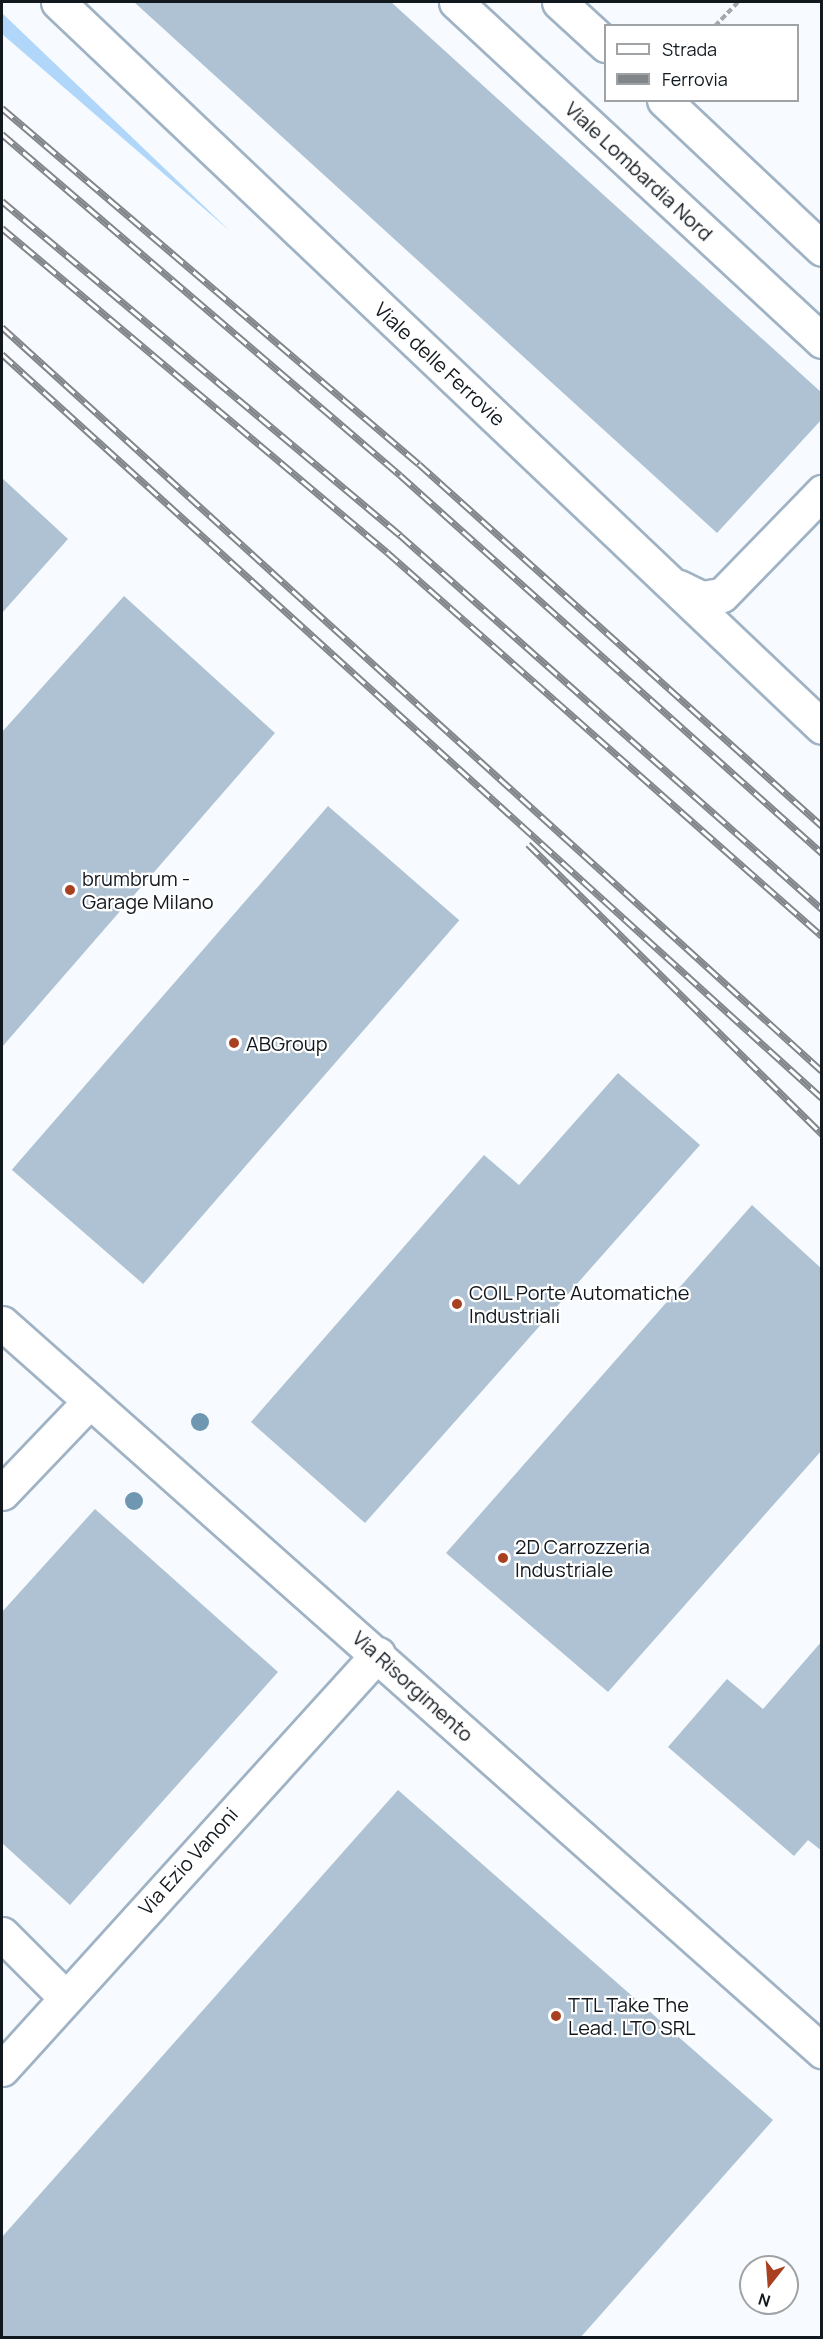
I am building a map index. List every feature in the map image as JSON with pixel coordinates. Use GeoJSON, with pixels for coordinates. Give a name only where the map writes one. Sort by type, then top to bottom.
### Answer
{"type":"FeatureCollection","features":[{"type":"Feature","properties":{"kind":"street","name":"Viale delle Ferrovie"},"geometry":{"type":"LineString","coordinates":[[58,2],[674,584],[822,727]]}},
{"type":"Feature","properties":{"kind":"street","name":"Viale Lombardia Nord"},"geometry":{"type":"LineString","coordinates":[[456,2],[822,341]]}},
{"type":"Feature","properties":{"kind":"street"},"geometry":{"type":"LineString","coordinates":[[559,2],[604,43]]}},
{"type":"Feature","properties":{"kind":"street"},"geometry":{"type":"LineString","coordinates":[[666,102],[822,249]]}},
{"type":"Feature","properties":{"kind":"street"},"geometry":{"type":"LineString","coordinates":[[674,584],[702,598],[722,596],[822,492]]}},
{"type":"Feature","properties":{"kind":"street","name":"Via Risorgimento"},"geometry":{"type":"LineString","coordinates":[[2,1323],[378,1654],[822,2051]]}},
{"type":"Feature","properties":{"kind":"street"},"geometry":{"type":"LineString","coordinates":[[2,1493],[90,1401]]}},
{"type":"Feature","properties":{"kind":"street","name":"Via Ezio Vanoni"},"geometry":{"type":"LineString","coordinates":[[2,2069],[378,1654]]}},
{"type":"Feature","properties":{"kind":"street"},"geometry":{"type":"LineString","coordinates":[[2,1934],[65,1997]]}},
{"type":"Feature","properties":{"kind":"path"},"geometry":{"type":"LineString","coordinates":[[717,24],[738,2]]}},
{"type":"Feature","properties":{"kind":"shaded area"},"geometry":{"type":"Polygon","coordinates":[[[2,13],[230,231],[2,34],[2,13]]]}},
{"type":"Feature","properties":{"kind":"building"},"geometry":{"type":"Polygon","coordinates":[[[134,2],[391,2],[822,393],[822,419],[717,533],[134,2]]]}},
{"type":"Feature","properties":{"kind":"building"},"geometry":{"type":"Polygon","coordinates":[[[2,478],[68,539],[2,613],[2,478]]]}},
{"type":"Feature","properties":{"kind":"building","name":"brumbrum - Garage Milano"},"geometry":{"type":"Polygon","coordinates":[[[124,596],[275,733],[2,1047],[2,732],[124,596]]]}},
{"type":"Feature","properties":{"kind":"building","name":"ABGroup"},"geometry":{"type":"Polygon","coordinates":[[[328,806],[459,920],[143,1284],[12,1170],[328,806]]]}},
{"type":"Feature","properties":{"kind":"building","name":"COIL Porte Automatiche Industriali"},"geometry":{"type":"Polygon","coordinates":[[[618,1073],[700,1145],[365,1523],[251,1422],[484,1155],[519,1185],[618,1073]]]}},
{"type":"Feature","properties":{"kind":"building"},"geometry":{"type":"Polygon","coordinates":[[[752,1205],[822,1269],[822,1450],[608,1692],[446,1553],[752,1205]]]}},
{"type":"Feature","properties":{"kind":"building"},"geometry":{"type":"Polygon","coordinates":[[[95,1509],[278,1672],[70,1905],[2,1843],[2,1612],[95,1509]]]}},
{"type":"Feature","properties":{"kind":"building"},"geometry":{"type":"Polygon","coordinates":[[[822,1641],[822,1851],[808,1840],[794,1856],[668,1747],[727,1679],[763,1709],[822,1641]]]}},
{"type":"Feature","properties":{"kind":"building"},"geometry":{"type":"Polygon","coordinates":[[[398,1790],[773,2120],[580,2338],[2,2338],[2,2237],[398,1790]]]}},
{"type":"Feature","properties":{"kind":"railway"},"geometry":{"type":"LineString","coordinates":[[2,108],[419,464],[822,826]]}},
{"type":"Feature","properties":{"kind":"railway"},"geometry":{"type":"LineString","coordinates":[[2,134],[400,475],[822,853]]}},
{"type":"Feature","properties":{"kind":"railway"},"geometry":{"type":"LineString","coordinates":[[2,201],[400,535],[822,909]]}},
{"type":"Feature","properties":{"kind":"railway"},"geometry":{"type":"LineString","coordinates":[[2,228],[387,552],[822,936]]}},
{"type":"Feature","properties":{"kind":"railway"},"geometry":{"type":"LineString","coordinates":[[2,327],[822,1071]]}},
{"type":"Feature","properties":{"kind":"railway"},"geometry":{"type":"LineString","coordinates":[[2,354],[822,1098]]}},
{"type":"Feature","properties":{"kind":"railway"},"geometry":{"type":"LineString","coordinates":[[528,844],[822,1134]]}},
{"type":"Feature","properties":{"kind":"place","name":"brumbrum - Garage Milano"},"geometry":{"type":"Point","coordinates":[70,890]}},
{"type":"Feature","properties":{"kind":"place","name":"ABGroup"},"geometry":{"type":"Point","coordinates":[234,1043]}},
{"type":"Feature","properties":{"kind":"place","name":"COIL Porte Automatiche Industriali"},"geometry":{"type":"Point","coordinates":[457,1304]}},
{"type":"Feature","properties":{"kind":"place","name":"2D Carrozzeria Industriale"},"geometry":{"type":"Point","coordinates":[503,1558]}},
{"type":"Feature","properties":{"kind":"place","name":"TTL Take The Lead. LTO SRL"},"geometry":{"type":"Point","coordinates":[556,2016]}}]}
